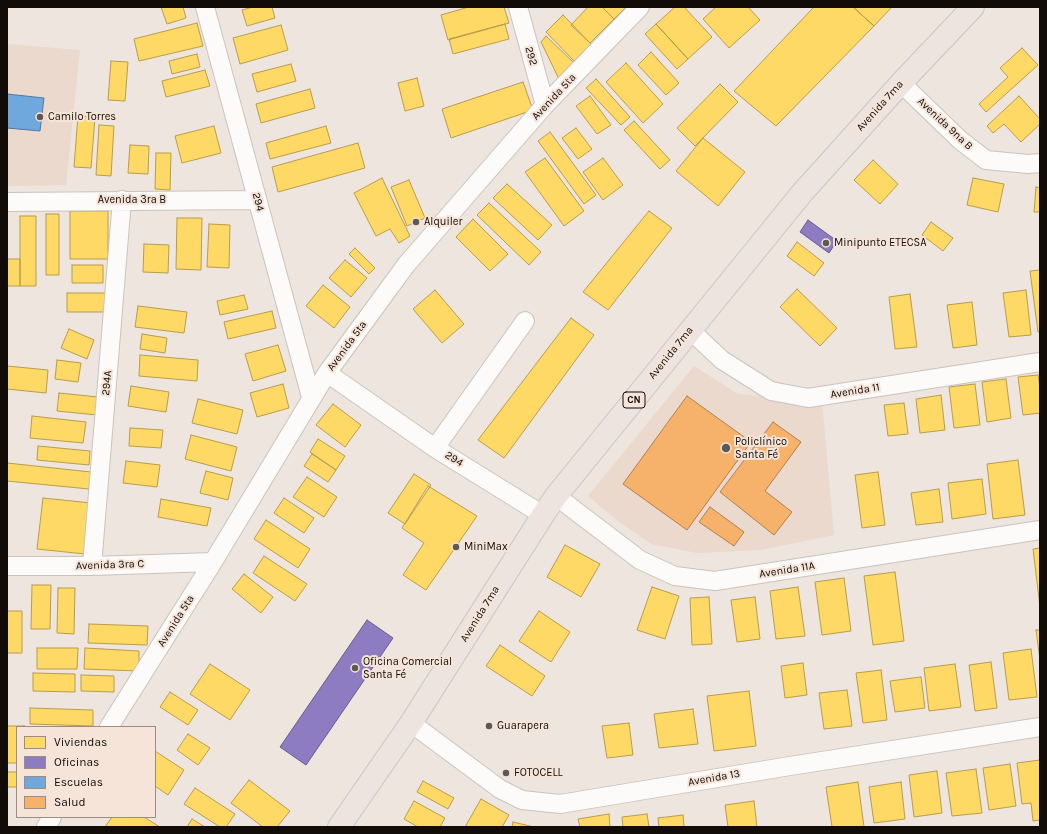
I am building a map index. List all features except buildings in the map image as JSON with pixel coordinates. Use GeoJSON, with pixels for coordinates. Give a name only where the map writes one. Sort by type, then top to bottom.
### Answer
{"type":"FeatureCollection","features":[{"type":"Feature","properties":{"kind":"highway","name":"Avenida 7ma"},"geometry":{"type":"LineString","coordinates":[[339,827],[411,723],[543,514],[556,496],[802,192],[901,83],[973,7]]}},
{"type":"Feature","properties":{"kind":"street","name":"294"},"geometry":{"type":"LineString","coordinates":[[205,7],[311,397]]}},
{"type":"Feature","properties":{"kind":"street","name":"292"},"geometry":{"type":"LineString","coordinates":[[518,7],[545,105]]}},
{"type":"Feature","properties":{"kind":"street","name":"Avenida 5ta"},"geometry":{"type":"LineString","coordinates":[[110,726],[213,562],[311,397],[406,265],[545,105],[640,7]]}},
{"type":"Feature","properties":{"kind":"street","name":"Avenida 9na B"},"geometry":{"type":"LineString","coordinates":[[901,83],[960,140],[986,160],[1028,164],[1040,162]]}},
{"type":"Feature","properties":{"kind":"street","name":"294A"},"geometry":{"type":"LineString","coordinates":[[92,566],[122,200]]}},
{"type":"Feature","properties":{"kind":"street","name":"Avenida 3ra B"},"geometry":{"type":"LineString","coordinates":[[7,202],[257,200]]}},
{"type":"Feature","properties":{"kind":"street"},"geometry":{"type":"LineString","coordinates":[[435,448],[525,321]]}},
{"type":"Feature","properties":{"kind":"street","name":"Avenida 11"},"geometry":{"type":"LineString","coordinates":[[690,330],[722,360],[771,391],[808,398],[1040,362]]}},
{"type":"Feature","properties":{"kind":"street","name":"294"},"geometry":{"type":"LineString","coordinates":[[327,373],[435,448],[543,514]]}},
{"type":"Feature","properties":{"kind":"street","name":"Avenida 11A"},"geometry":{"type":"LineString","coordinates":[[556,496],[640,560],[675,576],[715,580],[1040,530]]}},
{"type":"Feature","properties":{"kind":"street","name":"Avenida 3ra C"},"geometry":{"type":"LineString","coordinates":[[7,566],[92,566],[213,562]]}},
{"type":"Feature","properties":{"kind":"street","name":"Avenida 13"},"geometry":{"type":"LineString","coordinates":[[411,723],[500,789],[522,800],[560,804],[1040,727]]}},
{"type":"Feature","properties":{"kind":"street"},"geometry":{"type":"LineString","coordinates":[[46,827],[51,818]]}},
{"type":"Feature","properties":{"kind":"shaded area","name":"Camilo Torres"},"geometry":{"type":"Polygon","coordinates":[[[7,44],[80,50],[66,185],[7,186],[7,44]]]}},
{"type":"Feature","properties":{"kind":"shaded area","name":"Policlínico Santa Fé"},"geometry":{"type":"Polygon","coordinates":[[[694,366],[738,394],[822,401],[834,535],[761,550],[697,553],[651,544],[618,521],[588,496],[694,366]]]}},
{"type":"Feature","properties":{"kind":"place","name":"Camilo Torres"},"geometry":{"type":"Point","coordinates":[40,117]}},
{"type":"Feature","properties":{"kind":"place","name":"Alquiler"},"geometry":{"type":"Point","coordinates":[416,222]}},
{"type":"Feature","properties":{"kind":"place","name":"Minipunto ETECSA"},"geometry":{"type":"Point","coordinates":[826,243]}},
{"type":"Feature","properties":{"kind":"place","name":"Policlínico Santa Fé"},"geometry":{"type":"Point","coordinates":[726,448]}},
{"type":"Feature","properties":{"kind":"place","name":"MiniMax"},"geometry":{"type":"Point","coordinates":[456,547]}},
{"type":"Feature","properties":{"kind":"place","name":"Oficina Comercial Santa Fé"},"geometry":{"type":"Point","coordinates":[355,668]}},
{"type":"Feature","properties":{"kind":"place","name":"Guarapera"},"geometry":{"type":"Point","coordinates":[489,726]}},
{"type":"Feature","properties":{"kind":"place","name":"FOTOCELL"},"geometry":{"type":"Point","coordinates":[506,773]}}]}
